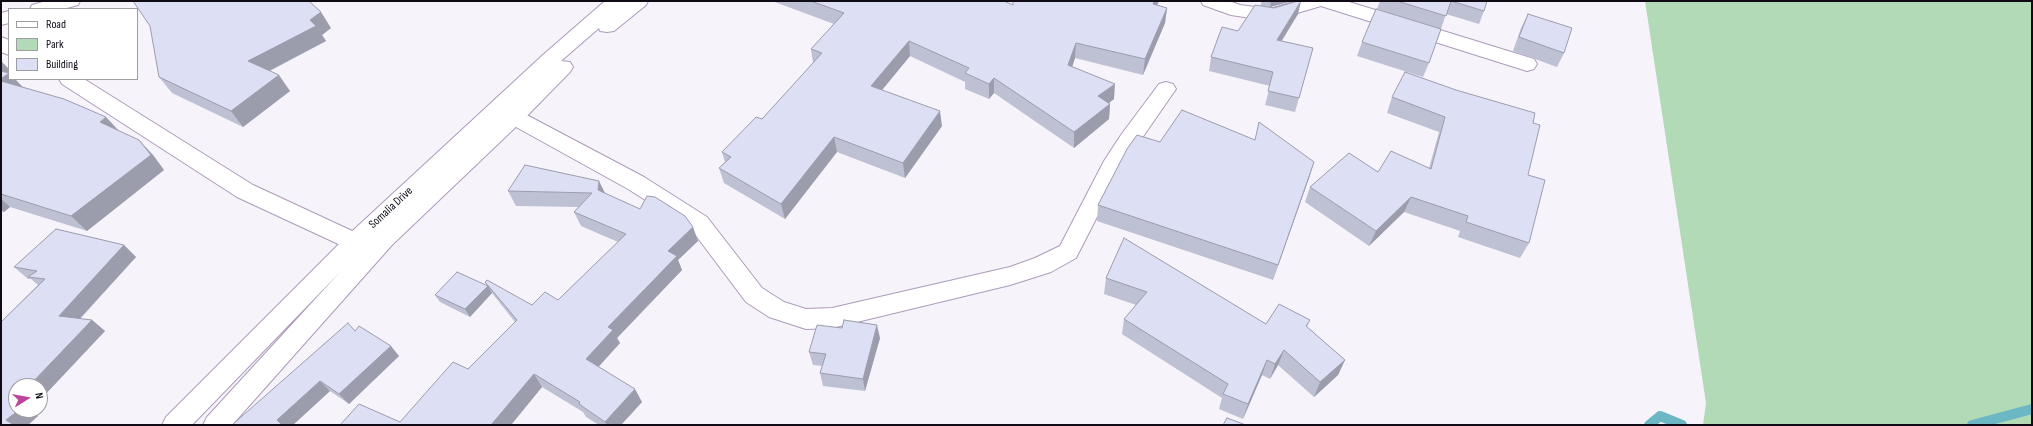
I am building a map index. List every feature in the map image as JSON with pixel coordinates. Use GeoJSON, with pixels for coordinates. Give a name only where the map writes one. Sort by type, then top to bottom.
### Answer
{"type":"FeatureCollection","features":[{"type":"Feature","properties":{"kind":"street"},"geometry":{"type":"LineString","coordinates":[[43,8],[70,1]]}},
{"type":"Feature","properties":{"kind":"street","name":"Somalia Drive"},"geometry":{"type":"LineString","coordinates":[[176,425],[355,242],[551,59],[616,1]]}},
{"type":"Feature","properties":{"kind":"street","name":"Somalia Drive"},"geometry":{"type":"LineString","coordinates":[[216,425],[384,239],[514,117],[589,41],[639,1]]}},
{"type":"Feature","properties":{"kind":"street"},"geometry":{"type":"LineString","coordinates":[[1210,1],[1238,11],[1270,15],[1318,1]]}},
{"type":"Feature","properties":{"kind":"street"},"geometry":{"type":"LineString","coordinates":[[1325,1],[1527,64]]}},
{"type":"Feature","properties":{"kind":"street"},"geometry":{"type":"LineString","coordinates":[[71,80],[245,191],[355,242]]}},
{"type":"Feature","properties":{"kind":"street"},"geometry":{"type":"LineString","coordinates":[[514,117],[636,183],[699,223],[754,295],[777,310],[806,319],[832,318],[1010,276],[1043,264],[1068,252],[1128,140],[1166,89]]}},
{"type":"Feature","properties":{"kind":"green space"},"geometry":{"type":"Polygon","coordinates":[[[1645,1],[2032,1],[2032,425],[1703,425],[1706,403],[1645,1]]]}},
{"type":"Feature","properties":{"kind":"building"},"geometry":{"type":"Polygon","coordinates":[[[133,1],[309,1],[321,12],[310,20],[316,26],[248,61],[279,75],[231,111],[159,77],[150,26],[133,1]]]}},
{"type":"Feature","properties":{"kind":"building"},"geometry":{"type":"Polygon","coordinates":[[[811,1],[1004,1],[1013,5],[1013,1],[1154,1],[1153,4],[1167,8],[1145,59],[1076,43],[1068,65],[1115,84],[1098,96],[1110,104],[1074,132],[994,78],[989,84],[965,73],[969,68],[909,41],[871,86],[940,111],[903,163],[834,137],[781,204],[719,168],[731,157],[722,152],[756,117],[762,119],[822,53],[811,49],[844,13],[811,1]]]}},
{"type":"Feature","properties":{"kind":"building"},"geometry":{"type":"Polygon","coordinates":[[[1301,1],[1277,40],[1313,48],[1299,98],[1268,91],[1273,72],[1211,57],[1222,27],[1238,31],[1255,5],[1274,8],[1301,1]]]}},
{"type":"Feature","properties":{"kind":"building"},"geometry":{"type":"Polygon","coordinates":[[[1397,1],[1451,1],[1446,16],[1397,1]]]}},
{"type":"Feature","properties":{"kind":"building"},"geometry":{"type":"Polygon","coordinates":[[[1451,1],[1487,1],[1484,11],[1451,1]]]}},
{"type":"Feature","properties":{"kind":"building"},"geometry":{"type":"Polygon","coordinates":[[[1376,9],[1441,29],[1429,63],[1362,42],[1376,9]]]}},
{"type":"Feature","properties":{"kind":"building"},"geometry":{"type":"Polygon","coordinates":[[[1528,14],[1572,28],[1564,53],[1519,37],[1528,14]]]}},
{"type":"Feature","properties":{"kind":"building"},"geometry":{"type":"Polygon","coordinates":[[[1,71],[8,73],[8,74],[1,79],[1,71]]]}},
{"type":"Feature","properties":{"kind":"building"},"geometry":{"type":"Polygon","coordinates":[[[1405,72],[1456,90],[1535,113],[1533,123],[1540,125],[1528,175],[1545,180],[1529,243],[1466,222],[1468,216],[1411,197],[1376,231],[1310,187],[1349,153],[1378,172],[1391,151],[1431,169],[1445,117],[1392,97],[1405,72]]]}},
{"type":"Feature","properties":{"kind":"building"},"geometry":{"type":"Polygon","coordinates":[[[1,81],[64,99],[106,117],[100,122],[139,140],[151,155],[71,216],[1,194],[1,81]]]}},
{"type":"Feature","properties":{"kind":"building"},"geometry":{"type":"Polygon","coordinates":[[[1182,110],[1255,140],[1259,122],[1314,162],[1278,265],[1098,205],[1127,149],[1137,135],[1160,142],[1182,110]]]}},
{"type":"Feature","properties":{"kind":"building"},"geometry":{"type":"Polygon","coordinates":[[[525,165],[599,181],[598,190],[640,209],[647,196],[655,197],[685,216],[693,227],[668,251],[677,256],[608,327],[613,330],[586,359],[635,389],[605,422],[579,404],[580,402],[534,374],[491,425],[340,425],[359,404],[400,422],[453,362],[468,369],[517,320],[485,282],[487,280],[532,305],[545,292],[558,300],[626,234],[574,212],[592,193],[508,191],[525,165]]]}},
{"type":"Feature","properties":{"kind":"building"},"geometry":{"type":"Polygon","coordinates":[[[56,229],[124,245],[59,316],[92,320],[37,378],[8,378],[9,418],[6,420],[14,425],[1,425],[1,322],[45,279],[28,277],[37,271],[14,267],[56,229]]]}},
{"type":"Feature","properties":{"kind":"building"},"geometry":{"type":"Polygon","coordinates":[[[1124,238],[1266,324],[1279,304],[1310,320],[1306,326],[1345,360],[1320,382],[1284,350],[1275,364],[1267,360],[1248,404],[1223,394],[1228,384],[1124,319],[1147,292],[1106,278],[1124,238]]]}},
{"type":"Feature","properties":{"kind":"building"},"geometry":{"type":"Polygon","coordinates":[[[457,272],[488,286],[465,309],[435,295],[457,272]]]}},
{"type":"Feature","properties":{"kind":"building"},"geometry":{"type":"Polygon","coordinates":[[[844,320],[877,325],[863,379],[820,373],[826,354],[809,352],[817,325],[842,328],[844,320]]]}},
{"type":"Feature","properties":{"kind":"building"},"geometry":{"type":"Polygon","coordinates":[[[348,323],[355,331],[359,326],[391,346],[339,394],[320,381],[277,420],[282,425],[232,425],[348,323]]]}},
{"type":"Feature","properties":{"kind":"building"},"geometry":{"type":"Polygon","coordinates":[[[1227,418],[1246,425],[1223,425],[1227,418]]]}},
{"type":"Feature","properties":{"kind":"waterway"},"geometry":{"type":"LineString","coordinates":[[1972,425],[2032,409]]}},
{"type":"Feature","properties":{"kind":"waterway"},"geometry":{"type":"LineString","coordinates":[[1649,425],[1660,416],[1682,425]]}}]}
